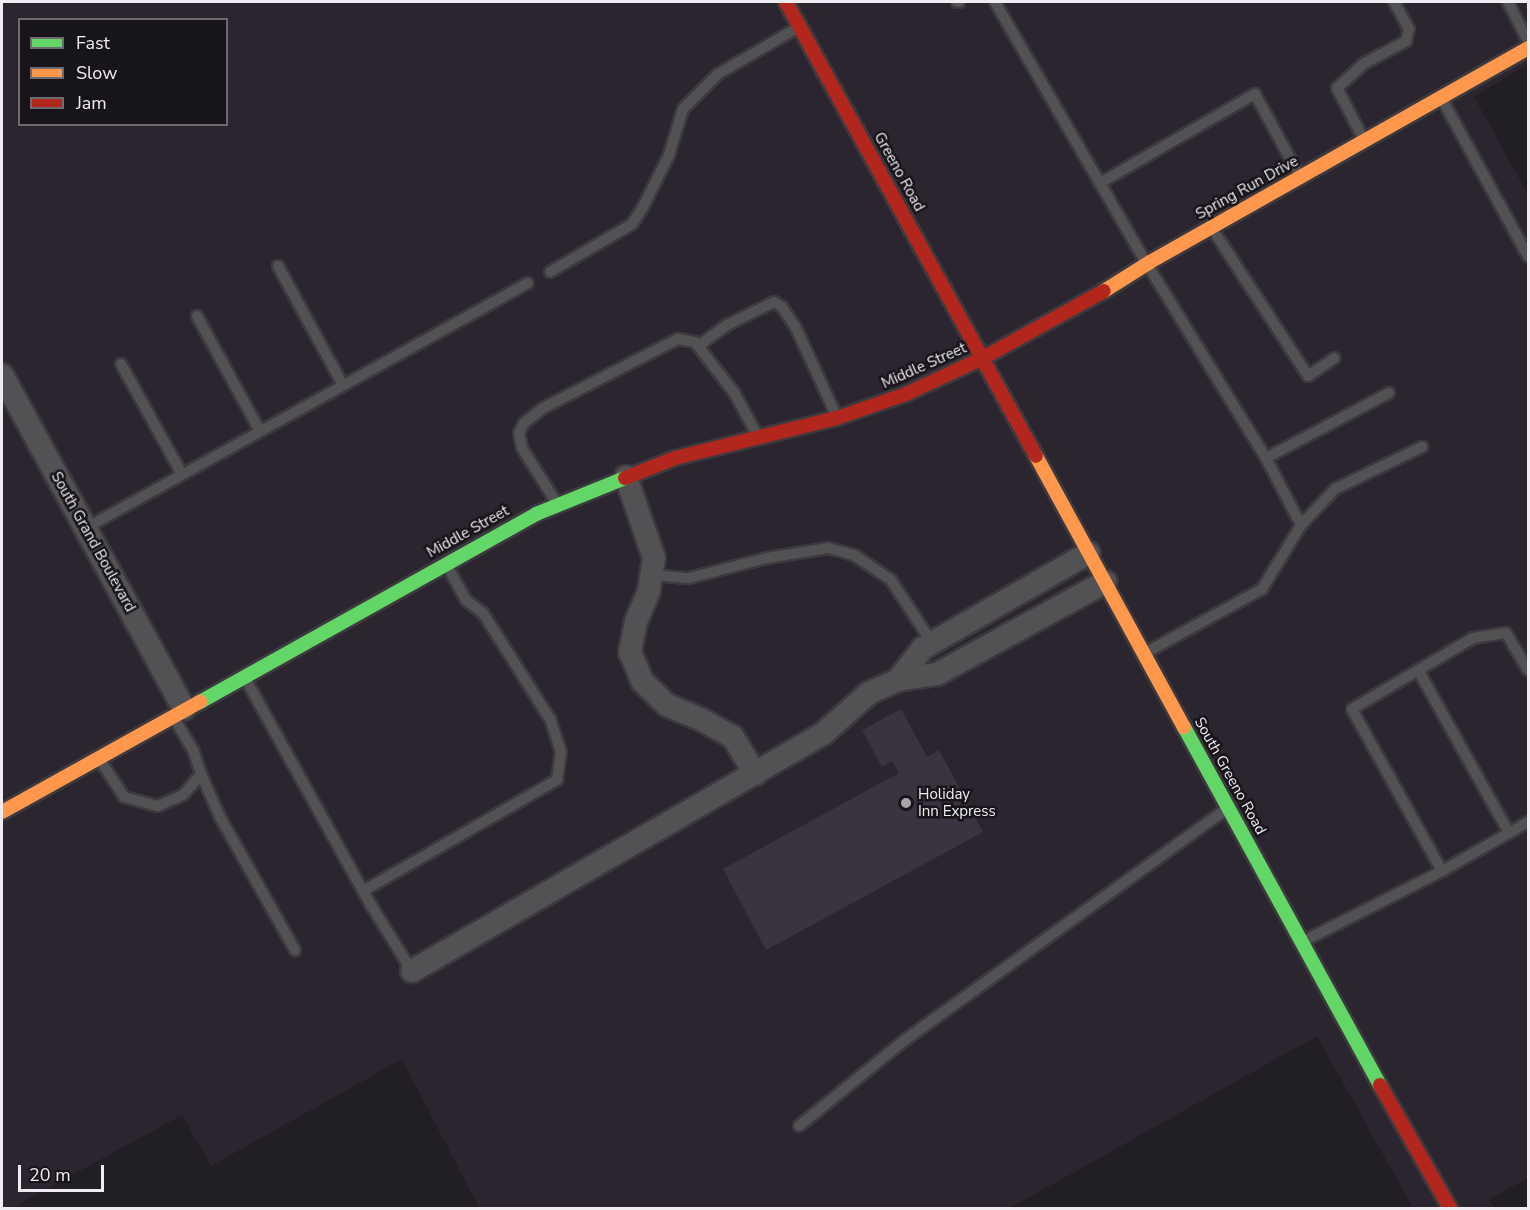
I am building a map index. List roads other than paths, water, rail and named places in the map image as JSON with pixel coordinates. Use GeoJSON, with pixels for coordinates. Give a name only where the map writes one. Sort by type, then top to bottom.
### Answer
{"type":"FeatureCollection","features":[{"type":"Feature","properties":{"kind":"street","name":"Greeno Road"},"geometry":{"type":"LineString","coordinates":[[786,2],[983,358]]}},
{"type":"Feature","properties":{"kind":"street","name":"Spring Run Drive"},"geometry":{"type":"LineString","coordinates":[[983,358],[1127,279],[1147,264],[1528,48]]}},
{"type":"Feature","properties":{"kind":"street","name":"Middle Street"},"geometry":{"type":"LineString","coordinates":[[2,812],[536,514],[675,458],[837,418],[906,394],[983,358]]}},
{"type":"Feature","properties":{"kind":"street","name":"South Greeno Road"},"geometry":{"type":"LineString","coordinates":[[983,358],[1450,1209]]}},
{"type":"Feature","properties":{"kind":"street","name":"South Grand Boulevard"},"geometry":{"type":"LineString","coordinates":[[2,375],[86,528],[178,712]]}},
{"type":"Feature","properties":{"kind":"street"},"geometry":{"type":"LineString","coordinates":[[626,477],[654,558],[649,591],[636,621],[630,652],[643,682],[667,705],[733,737],[754,774]]}},
{"type":"Feature","properties":{"kind":"street"},"geometry":{"type":"LineString","coordinates":[[897,680],[923,648],[1089,553]]}},
{"type":"Feature","properties":{"kind":"street"},"geometry":{"type":"LineString","coordinates":[[412,971],[823,734],[869,693],[897,680],[937,674],[1105,582]]}},
{"type":"Feature","properties":{"kind":"lane"},"geometry":{"type":"LineString","coordinates":[[995,2],[1147,264],[1266,458],[1300,525]]}},
{"type":"Feature","properties":{"kind":"lane"},"geometry":{"type":"LineString","coordinates":[[1365,141],[1336,88],[1365,63],[1406,41],[1409,29],[1394,2]]}},
{"type":"Feature","properties":{"kind":"lane"},"geometry":{"type":"LineString","coordinates":[[1508,2],[1528,41]]}},
{"type":"Feature","properties":{"kind":"lane"},"geometry":{"type":"LineString","coordinates":[[550,272],[632,224],[669,155],[683,109],[718,74],[799,26]]}},
{"type":"Feature","properties":{"kind":"lane"},"geometry":{"type":"LineString","coordinates":[[1100,183],[1255,94],[1300,177]]}},
{"type":"Feature","properties":{"kind":"lane"},"geometry":{"type":"LineString","coordinates":[[1441,98],[1528,256]]}},
{"type":"Feature","properties":{"kind":"lane"},"geometry":{"type":"LineString","coordinates":[[1212,228],[1308,376],[1335,358]]}},
{"type":"Feature","properties":{"kind":"lane"},"geometry":{"type":"LineString","coordinates":[[278,266],[343,385]]}},
{"type":"Feature","properties":{"kind":"lane"},"geometry":{"type":"LineString","coordinates":[[86,528],[528,283]]}},
{"type":"Feature","properties":{"kind":"lane"},"geometry":{"type":"LineString","coordinates":[[698,346],[727,326],[774,302],[782,307],[796,328],[837,418]]}},
{"type":"Feature","properties":{"kind":"lane"},"geometry":{"type":"LineString","coordinates":[[197,316],[260,431]]}},
{"type":"Feature","properties":{"kind":"lane"},"geometry":{"type":"LineString","coordinates":[[558,505],[522,448],[519,433],[524,423],[543,408],[678,339],[695,342],[735,394],[759,438]]}},
{"type":"Feature","properties":{"kind":"lane"},"geometry":{"type":"LineString","coordinates":[[121,364],[182,474]]}},
{"type":"Feature","properties":{"kind":"lane"},"geometry":{"type":"LineString","coordinates":[[1266,458],[1389,393]]}},
{"type":"Feature","properties":{"kind":"lane"},"geometry":{"type":"LineString","coordinates":[[1144,653],[1262,589],[1300,525],[1335,489],[1422,447]]}},
{"type":"Feature","properties":{"kind":"lane"},"geometry":{"type":"LineString","coordinates":[[652,575],[690,578],[767,558],[828,548],[854,555],[891,580],[933,643]]}},
{"type":"Feature","properties":{"kind":"lane"},"geometry":{"type":"LineString","coordinates":[[363,891],[557,780],[561,752],[550,719],[483,614],[466,600],[445,563]]}},
{"type":"Feature","properties":{"kind":"lane"},"geometry":{"type":"LineString","coordinates":[[1442,872],[1352,709],[1473,638],[1506,633],[1528,670]]}},
{"type":"Feature","properties":{"kind":"lane"},"geometry":{"type":"LineString","coordinates":[[1418,670],[1509,833]]}},
{"type":"Feature","properties":{"kind":"lane"},"geometry":{"type":"LineString","coordinates":[[244,675],[363,891],[412,971]]}},
{"type":"Feature","properties":{"kind":"lane"},"geometry":{"type":"LineString","coordinates":[[178,712],[220,817],[295,950]]}},
{"type":"Feature","properties":{"kind":"lane"},"geometry":{"type":"LineString","coordinates":[[98,757],[124,797],[158,806],[183,795],[201,774]]}},
{"type":"Feature","properties":{"kind":"lane"},"geometry":{"type":"LineString","coordinates":[[799,1126],[905,1040],[1228,808]]}},
{"type":"Feature","properties":{"kind":"lane"},"geometry":{"type":"LineString","coordinates":[[1302,943],[1442,872],[1528,822]]}},
{"type":"Feature","properties":{"kind":"place","name":"Holiday Inn Express"},"geometry":{"type":"Point","coordinates":[906,803]}}]}
